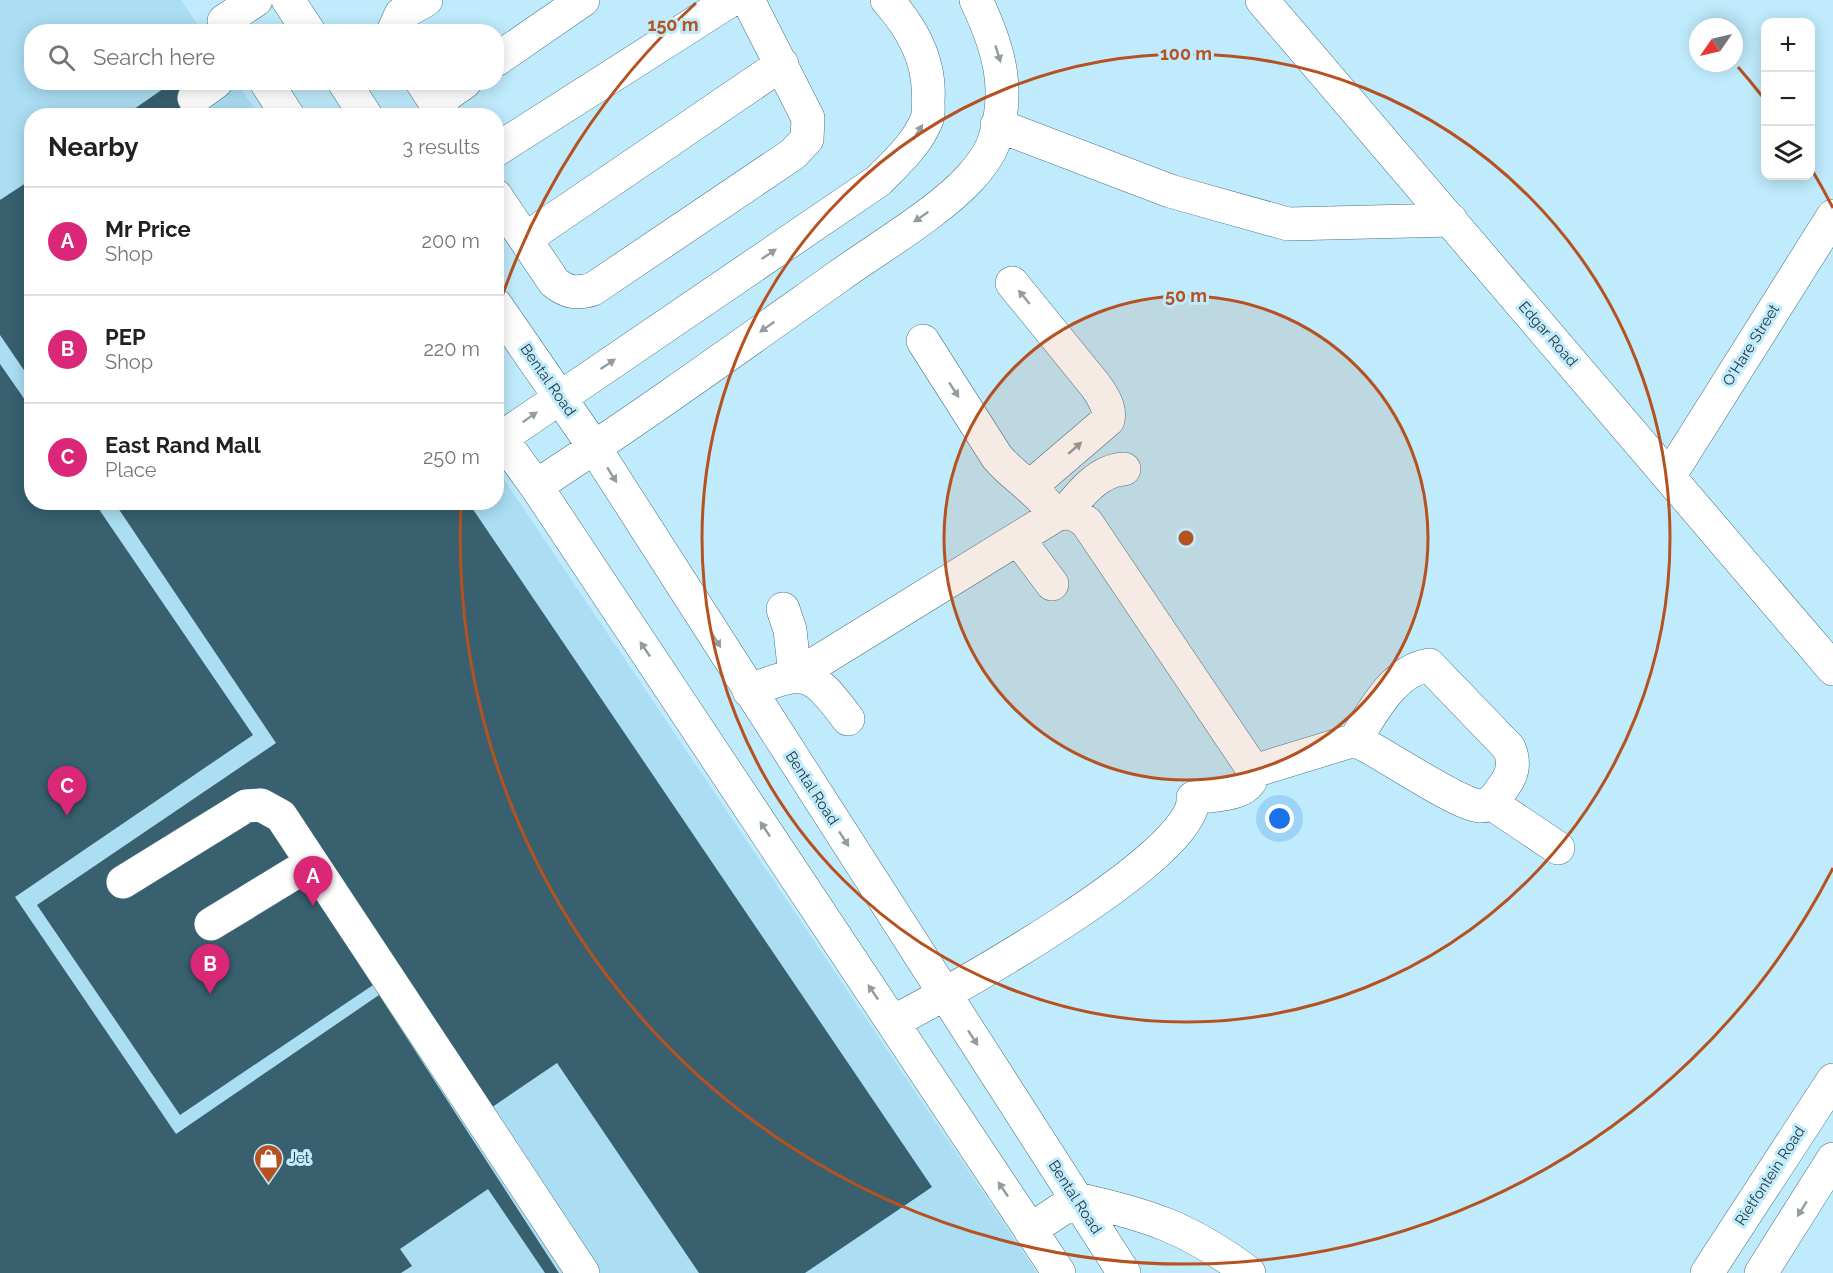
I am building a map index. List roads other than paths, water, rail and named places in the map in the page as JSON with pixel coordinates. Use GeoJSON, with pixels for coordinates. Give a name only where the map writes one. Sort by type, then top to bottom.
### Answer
{"type":"FeatureCollection","features":[{"type":"Feature","properties":{"kind":"street"},"geometry":{"type":"LineString","coordinates":[[222,18],[256,0]]}},
{"type":"Feature","properties":{"kind":"street"},"geometry":{"type":"LineString","coordinates":[[288,0],[304,24]]}},
{"type":"Feature","properties":{"kind":"street"},"geometry":{"type":"LineString","coordinates":[[397,24],[401,14],[426,0]]}},
{"type":"Feature","properties":{"kind":"street"},"geometry":{"type":"LineString","coordinates":[[504,54],[583,0]]}},
{"type":"Feature","properties":{"kind":"street"},"geometry":{"type":"LineString","coordinates":[[504,145],[731,0]]}},
{"type":"Feature","properties":{"kind":"street"},"geometry":{"type":"LineString","coordinates":[[504,208],[554,282],[569,291],[581,293],[593,289],[802,146],[809,132],[808,118],[748,0]]}},
{"type":"Feature","properties":{"kind":"street"},"geometry":{"type":"LineString","coordinates":[[504,431],[878,181],[905,153],[927,118],[930,82],[922,54],[904,19],[887,0]]}},
{"type":"Feature","properties":{"kind":"street"},"geometry":{"type":"LineString","coordinates":[[536,486],[938,205],[970,178],[992,146],[1001,110],[1002,66],[991,31],[976,0]]}},
{"type":"Feature","properties":{"kind":"street","name":"Edgar Road"},"geometry":{"type":"LineString","coordinates":[[1262,0],[1670,475],[1833,669]]}},
{"type":"Feature","properties":{"kind":"street"},"geometry":{"type":"LineString","coordinates":[[525,239],[782,64]]}},
{"type":"Feature","properties":{"kind":"street"},"geometry":{"type":"LineString","coordinates":[[271,90],[283,108]]}},
{"type":"Feature","properties":{"kind":"street"},"geometry":{"type":"LineString","coordinates":[[349,90],[361,108]]}},
{"type":"Feature","properties":{"kind":"street"},"geometry":{"type":"LineString","coordinates":[[433,100],[451,90]]}},
{"type":"Feature","properties":{"kind":"street"},"geometry":{"type":"LineString","coordinates":[[998,125],[1170,191],[1288,224],[1451,220]]}},
{"type":"Feature","properties":{"kind":"street","name":"O'Hare Street"},"geometry":{"type":"LineString","coordinates":[[1670,475],[1833,216]]}},
{"type":"Feature","properties":{"kind":"street"},"geometry":{"type":"LineString","coordinates":[[1012,283],[1095,385],[1105,400],[1109,414],[1108,420],[1039,479],[1036,489]]}},
{"type":"Feature","properties":{"kind":"street","name":"Bental Road"},"geometry":{"type":"LineString","coordinates":[[504,317],[594,447],[1124,1273]]}},
{"type":"Feature","properties":{"kind":"street"},"geometry":{"type":"LineString","coordinates":[[923,341],[997,456],[1008,469],[1036,489],[1061,514],[1079,516],[1087,523],[1254,771]]}},
{"type":"Feature","properties":{"kind":"street"},"geometry":{"type":"LineString","coordinates":[[504,441],[1059,1273]]}},
{"type":"Feature","properties":{"kind":"street"},"geometry":{"type":"LineString","coordinates":[[749,691],[795,675],[1061,514],[1092,483],[1115,469],[1124,469]]}},
{"type":"Feature","properties":{"kind":"street"},"geometry":{"type":"LineString","coordinates":[[1019,540],[1052,585]]}},
{"type":"Feature","properties":{"kind":"street"},"geometry":{"type":"LineString","coordinates":[[783,609],[790,630],[795,675]]}},
{"type":"Feature","properties":{"kind":"street"},"geometry":{"type":"LineString","coordinates":[[893,1022],[1010,958],[1097,901],[1167,842],[1187,817],[1194,805],[1193,798],[1234,793],[1248,784],[1254,771],[1355,740],[1377,705],[1401,678],[1412,671],[1429,665],[1509,748],[1514,765],[1506,784],[1491,803],[1482,807],[1460,800],[1379,751],[1355,740]]}},
{"type":"Feature","properties":{"kind":"street"},"geometry":{"type":"LineString","coordinates":[[795,675],[817,682],[848,719]]}},
{"type":"Feature","properties":{"kind":"street"},"geometry":{"type":"LineString","coordinates":[[1491,803],[1558,848]]}},
{"type":"Feature","properties":{"kind":"street"},"geometry":{"type":"LineString","coordinates":[[123,882],[246,806],[261,805],[281,816],[583,1273]]}},
{"type":"Feature","properties":{"kind":"street"},"geometry":{"type":"LineString","coordinates":[[211,924],[311,863]]}},
{"type":"Feature","properties":{"kind":"street","name":"Rietfontein Road"},"geometry":{"type":"LineString","coordinates":[[1707,1273],[1833,1080]]}},
{"type":"Feature","properties":{"kind":"street"},"geometry":{"type":"LineString","coordinates":[[1761,1273],[1833,1159]]}},
{"type":"Feature","properties":{"kind":"street"},"geometry":{"type":"LineString","coordinates":[[1030,1230],[1077,1199],[1137,1213],[1182,1230],[1222,1253],[1249,1273]]}},
{"type":"Feature","properties":{"kind":"place","name":"East Rand Mall"},"geometry":{"type":"Point","coordinates":[67,816]}},
{"type":"Feature","properties":{"kind":"place","name":"Mr Price"},"geometry":{"type":"Point","coordinates":[313,906]}},
{"type":"Feature","properties":{"kind":"place","name":"PEP"},"geometry":{"type":"Point","coordinates":[210,994]}},
{"type":"Feature","properties":{"kind":"place","name":"Jet"},"geometry":{"type":"Point","coordinates":[268,1184]}}]}
